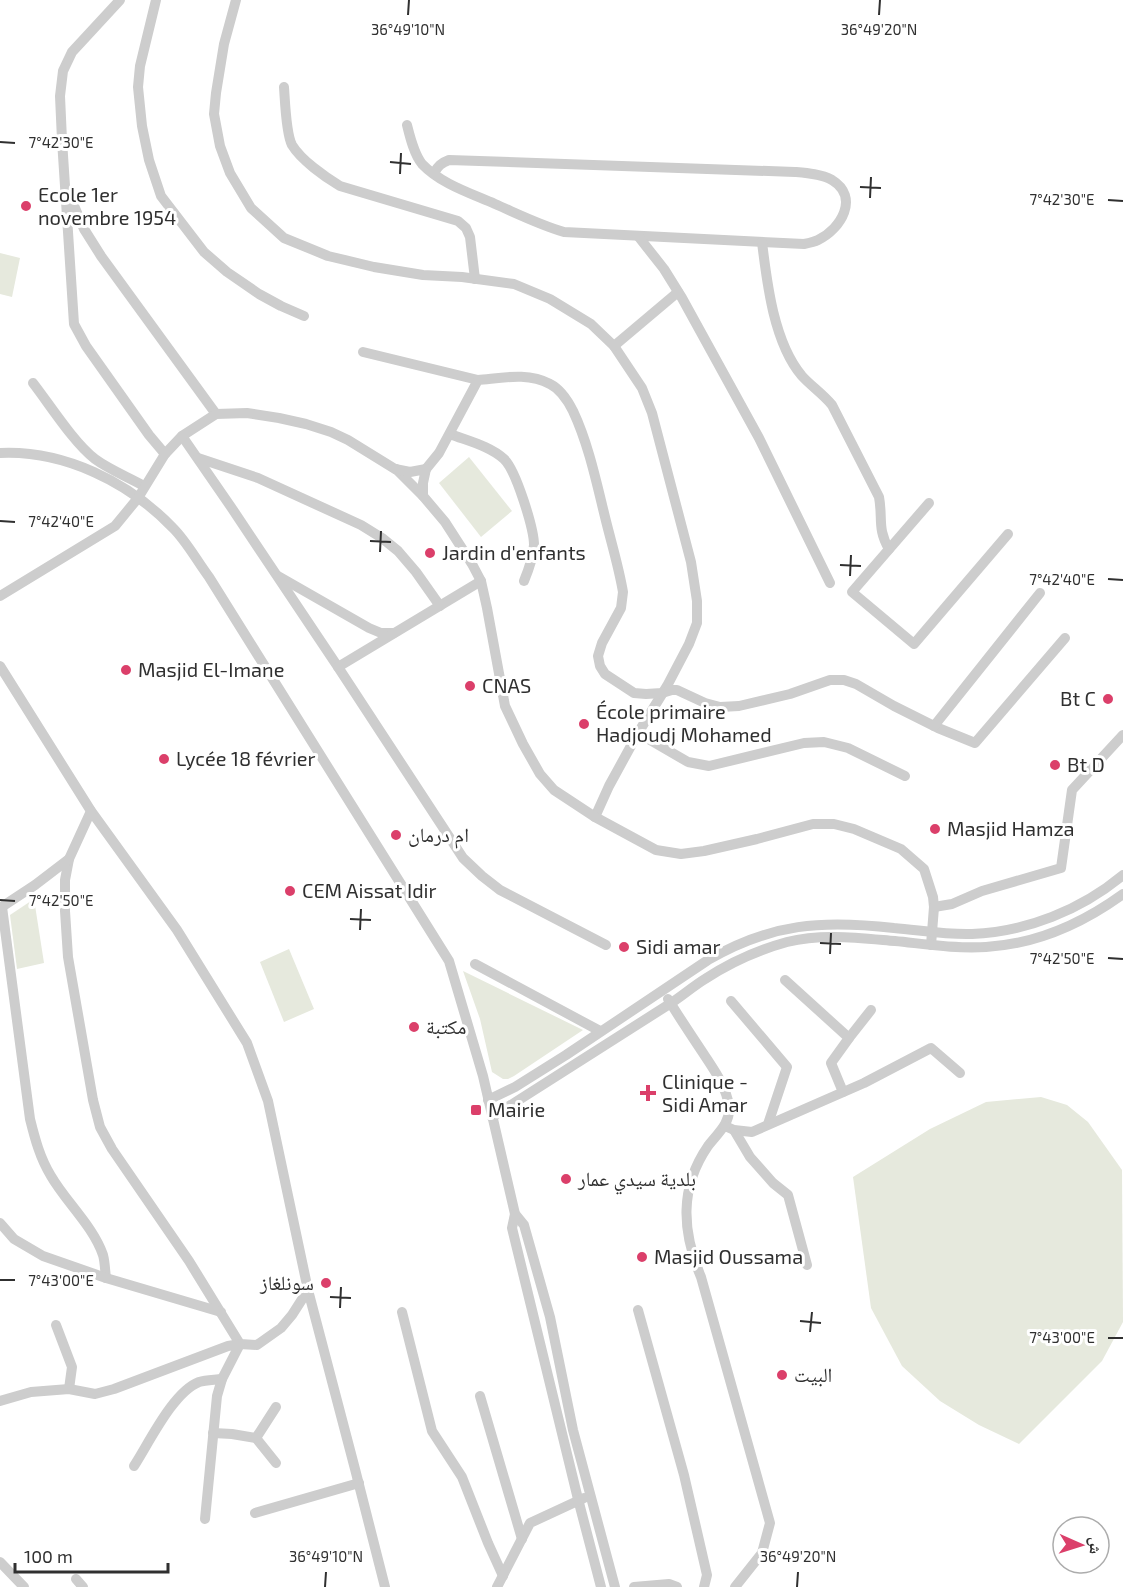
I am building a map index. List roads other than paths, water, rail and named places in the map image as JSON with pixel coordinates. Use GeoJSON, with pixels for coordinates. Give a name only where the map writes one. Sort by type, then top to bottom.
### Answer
{"type":"FeatureCollection","features":[{"type":"Feature","properties":{"kind":"street"},"geometry":{"type":"LineString","coordinates":[[120,0],[72,51],[63,71],[60,96],[74,324],[86,346],[165,454]]}},
{"type":"Feature","properties":{"kind":"street"},"geometry":{"type":"LineString","coordinates":[[156,0],[140,66],[138,87],[142,126],[149,159],[161,195],[204,252],[227,272],[259,294],[304,316]]}},
{"type":"Feature","properties":{"kind":"street"},"geometry":{"type":"LineString","coordinates":[[236,0],[224,44],[214,114],[220,146],[230,173],[252,208],[284,238],[328,256],[423,275],[514,284],[550,299],[591,324],[614,346],[642,388],[652,413],[691,562],[698,601],[697,623],[689,644],[609,786],[595,817]]}},
{"type":"Feature","properties":{"kind":"street"},"geometry":{"type":"LineString","coordinates":[[284,87],[288,131],[292,144],[307,162],[340,186],[458,221],[466,228],[470,237],[475,279]]}},
{"type":"Feature","properties":{"kind":"street"},"geometry":{"type":"LineString","coordinates":[[407,125],[421,163],[434,173],[453,186],[546,227],[564,232],[804,244],[818,241],[830,231],[841,220],[847,205],[845,194],[831,179],[816,174],[795,172],[449,160],[441,163],[434,173]]}},
{"type":"Feature","properties":{"kind":"street"},"geometry":{"type":"LineString","coordinates":[[65,182],[84,229],[101,256],[216,414]]}},
{"type":"Feature","properties":{"kind":"street"},"geometry":{"type":"LineString","coordinates":[[639,236],[678,292],[759,438],[830,583]]}},
{"type":"Feature","properties":{"kind":"street"},"geometry":{"type":"LineString","coordinates":[[762,242],[772,307],[784,344],[801,375],[832,405],[879,497],[882,508],[881,531],[889,549]]}},
{"type":"Feature","properties":{"kind":"street"},"geometry":{"type":"LineString","coordinates":[[614,346],[678,292]]}},
{"type":"Feature","properties":{"kind":"street"},"geometry":{"type":"LineString","coordinates":[[363,352],[478,380],[520,376],[540,379],[552,384],[563,395],[573,410],[597,484],[623,592],[621,608],[602,643],[598,656],[600,666],[605,674],[634,693],[662,693],[677,690],[720,707],[739,706],[830,680],[844,680],[856,684],[934,726],[975,743],[1065,638]]}},
{"type":"Feature","properties":{"kind":"street"},"geometry":{"type":"LineString","coordinates":[[423,496],[426,469],[439,453],[478,380]]}},
{"type":"Feature","properties":{"kind":"street"},"geometry":{"type":"LineString","coordinates":[[33,383],[93,458],[144,486]]}},
{"type":"Feature","properties":{"kind":"street"},"geometry":{"type":"LineString","coordinates":[[0,596],[115,526],[138,498],[165,454],[182,436],[216,414],[247,413],[279,417],[331,432],[395,469],[423,496],[445,522],[481,581],[505,706],[540,774],[554,790],[595,817],[656,850],[681,854],[757,839],[813,824],[834,824],[854,829],[901,849],[924,869],[933,897],[931,945]]}},
{"type":"Feature","properties":{"kind":"street"},"geometry":{"type":"LineString","coordinates":[[450,434],[494,451],[506,460],[513,471],[531,526],[534,544],[532,562],[524,581]]}},
{"type":"Feature","properties":{"kind":"street"},"geometry":{"type":"LineString","coordinates":[[182,436],[338,667],[463,858],[500,890],[606,945]]}},
{"type":"Feature","properties":{"kind":"street"},"geometry":{"type":"LineString","coordinates":[[0,453],[24,452],[75,463],[106,477],[138,498],[155,510],[175,530],[209,577],[449,961],[480,1065],[515,1214],[512,1228],[601,1587]]}},
{"type":"Feature","properties":{"kind":"street"},"geometry":{"type":"LineString","coordinates":[[197,458],[258,478],[361,525],[398,551],[440,606]]}},
{"type":"Feature","properties":{"kind":"street"},"geometry":{"type":"LineString","coordinates":[[395,469],[410,472],[426,469]]}},
{"type":"Feature","properties":{"kind":"street"},"geometry":{"type":"LineString","coordinates":[[929,503],[852,592],[914,644],[1008,534]]}},
{"type":"Feature","properties":{"kind":"street"},"geometry":{"type":"LineString","coordinates":[[275,575],[369,628],[381,633],[395,633]]}},
{"type":"Feature","properties":{"kind":"street"},"geometry":{"type":"LineString","coordinates":[[338,667],[481,581]]}},
{"type":"Feature","properties":{"kind":"street"},"geometry":{"type":"LineString","coordinates":[[934,726],[1040,594]]}},
{"type":"Feature","properties":{"kind":"street"},"geometry":{"type":"LineString","coordinates":[[0,666],[90,811],[177,930],[248,1043],[268,1101],[308,1290],[385,1587]]}},
{"type":"Feature","properties":{"kind":"street"},"geometry":{"type":"LineString","coordinates":[[638,734],[688,762],[709,766],[804,743],[824,742],[848,748],[905,776]]}},
{"type":"Feature","properties":{"kind":"street"},"geometry":{"type":"LineString","coordinates":[[934,908],[1061,868],[1072,790],[1080,773],[1123,735]]}},
{"type":"Feature","properties":{"kind":"street"},"geometry":{"type":"LineString","coordinates":[[90,811],[69,859],[65,880],[65,911],[69,957],[93,1100],[100,1127],[112,1149],[189,1260],[240,1344]]}},
{"type":"Feature","properties":{"kind":"street"},"geometry":{"type":"LineString","coordinates":[[69,859],[1,908],[30,1119],[35,1140],[51,1177],[97,1244],[103,1256],[106,1278]]}},
{"type":"Feature","properties":{"kind":"street"},"geometry":{"type":"LineString","coordinates":[[488,1100],[515,1087],[566,1055],[725,950],[749,940],[785,928],[810,925],[856,924],[972,934],[1022,927],[1091,899],[1123,875]]}},
{"type":"Feature","properties":{"kind":"street"},"geometry":{"type":"LineString","coordinates":[[492,1117],[671,1004],[704,980],[747,956],[788,942],[808,938],[850,937],[931,945],[986,947],[1028,940],[1056,931],[1102,909],[1123,894]]}},
{"type":"Feature","properties":{"kind":"street"},"geometry":{"type":"LineString","coordinates":[[475,964],[600,1031]]}},
{"type":"Feature","properties":{"kind":"street"},"geometry":{"type":"LineString","coordinates":[[785,980],[849,1038]]}},
{"type":"Feature","properties":{"kind":"street"},"geometry":{"type":"LineString","coordinates":[[663,990],[724,1085],[730,1128],[773,1184],[788,1195],[807,1265]]}},
{"type":"Feature","properties":{"kind":"street"},"geometry":{"type":"LineString","coordinates":[[731,1001],[787,1066],[768,1125]]}},
{"type":"Feature","properties":{"kind":"street"},"geometry":{"type":"LineString","coordinates":[[843,1092],[831,1063],[871,1010]]}},
{"type":"Feature","properties":{"kind":"street"},"geometry":{"type":"LineString","coordinates":[[735,1587],[762,1553],[770,1523],[686,1230],[686,1203],[690,1184],[701,1158],[708,1146],[730,1128],[752,1132],[864,1083],[931,1048],[960,1073]]}},
{"type":"Feature","properties":{"kind":"street"},"geometry":{"type":"LineString","coordinates":[[515,1214],[524,1225],[550,1317],[573,1430],[615,1587]]}},
{"type":"Feature","properties":{"kind":"street"},"geometry":{"type":"LineString","coordinates":[[0,1223],[14,1239],[43,1256],[106,1278],[222,1312]]}},
{"type":"Feature","properties":{"kind":"street"},"geometry":{"type":"LineString","coordinates":[[0,1401],[31,1392],[69,1389],[95,1394],[228,1346],[257,1345],[281,1328],[308,1290]]}},
{"type":"Feature","properties":{"kind":"street"},"geometry":{"type":"LineString","coordinates":[[638,1310],[684,1475],[707,1575],[704,1587]]}},
{"type":"Feature","properties":{"kind":"street"},"geometry":{"type":"LineString","coordinates":[[402,1312],[432,1431],[462,1477],[503,1576]]}},
{"type":"Feature","properties":{"kind":"street"},"geometry":{"type":"LineString","coordinates":[[56,1325],[72,1367],[69,1389]]}},
{"type":"Feature","properties":{"kind":"street"},"geometry":{"type":"LineString","coordinates":[[205,1519],[217,1396],[222,1379],[240,1344]]}},
{"type":"Feature","properties":{"kind":"street"},"geometry":{"type":"LineString","coordinates":[[134,1466],[174,1402],[185,1390],[199,1382],[222,1379]]}},
{"type":"Feature","properties":{"kind":"street"},"geometry":{"type":"LineString","coordinates":[[480,1396],[522,1539]]}},
{"type":"Feature","properties":{"kind":"street"},"geometry":{"type":"LineString","coordinates":[[256,1438],[276,1407]]}},
{"type":"Feature","properties":{"kind":"street"},"geometry":{"type":"LineString","coordinates":[[213,1433],[256,1438],[276,1463]]}},
{"type":"Feature","properties":{"kind":"street"},"geometry":{"type":"LineString","coordinates":[[255,1513],[359,1483]]}},
{"type":"Feature","properties":{"kind":"street"},"geometry":{"type":"LineString","coordinates":[[497,1587],[530,1523],[578,1499],[590,1496]]}},
{"type":"Feature","properties":{"kind":"street"},"geometry":{"type":"LineString","coordinates":[[0,1562],[24,1587]]}},
{"type":"Feature","properties":{"kind":"street"},"geometry":{"type":"LineString","coordinates":[[634,1587],[669,1584],[677,1587]]}},
{"type":"Feature","properties":{"kind":"place","name":"Ecole 1er novembre 1954"},"geometry":{"type":"Point","coordinates":[26,206]}},
{"type":"Feature","properties":{"kind":"place","name":"Jardin d'enfants"},"geometry":{"type":"Point","coordinates":[430,553]}},
{"type":"Feature","properties":{"kind":"place","name":"Masjid El-Imane"},"geometry":{"type":"Point","coordinates":[126,670]}},
{"type":"Feature","properties":{"kind":"place","name":"CNAS"},"geometry":{"type":"Point","coordinates":[470,686]}},
{"type":"Feature","properties":{"kind":"place","name":"Bt C"},"geometry":{"type":"Point","coordinates":[1108,699]}},
{"type":"Feature","properties":{"kind":"place","name":"École primaire Hadjoudj Mohamed"},"geometry":{"type":"Point","coordinates":[584,724]}},
{"type":"Feature","properties":{"kind":"place","name":"Lycée 18 février"},"geometry":{"type":"Point","coordinates":[164,759]}},
{"type":"Feature","properties":{"kind":"place","name":"Bt D"},"geometry":{"type":"Point","coordinates":[1055,765]}},
{"type":"Feature","properties":{"kind":"place","name":"Masjid Hamza"},"geometry":{"type":"Point","coordinates":[935,829]}},
{"type":"Feature","properties":{"kind":"place","name":"ام درمان"},"geometry":{"type":"Point","coordinates":[396,835]}},
{"type":"Feature","properties":{"kind":"place","name":"CEM Aissat Idir"},"geometry":{"type":"Point","coordinates":[290,891]}},
{"type":"Feature","properties":{"kind":"place","name":"Sidi amar"},"geometry":{"type":"Point","coordinates":[624,947]}},
{"type":"Feature","properties":{"kind":"place","name":"مكتبة"},"geometry":{"type":"Point","coordinates":[414,1027]}},
{"type":"Feature","properties":{"kind":"place","name":"Clinique - Sidi Amar"},"geometry":{"type":"Point","coordinates":[648,1093]}},
{"type":"Feature","properties":{"kind":"place","name":"Mairie"},"geometry":{"type":"Point","coordinates":[476,1110]}},
{"type":"Feature","properties":{"kind":"place","name":"بلدية سيدي عمار"},"geometry":{"type":"Point","coordinates":[566,1179]}},
{"type":"Feature","properties":{"kind":"place","name":"Masjid Oussama"},"geometry":{"type":"Point","coordinates":[642,1257]}},
{"type":"Feature","properties":{"kind":"place","name":"سونلغاز"},"geometry":{"type":"Point","coordinates":[326,1283]}},
{"type":"Feature","properties":{"kind":"place","name":"البيت"},"geometry":{"type":"Point","coordinates":[782,1375]}}]}
